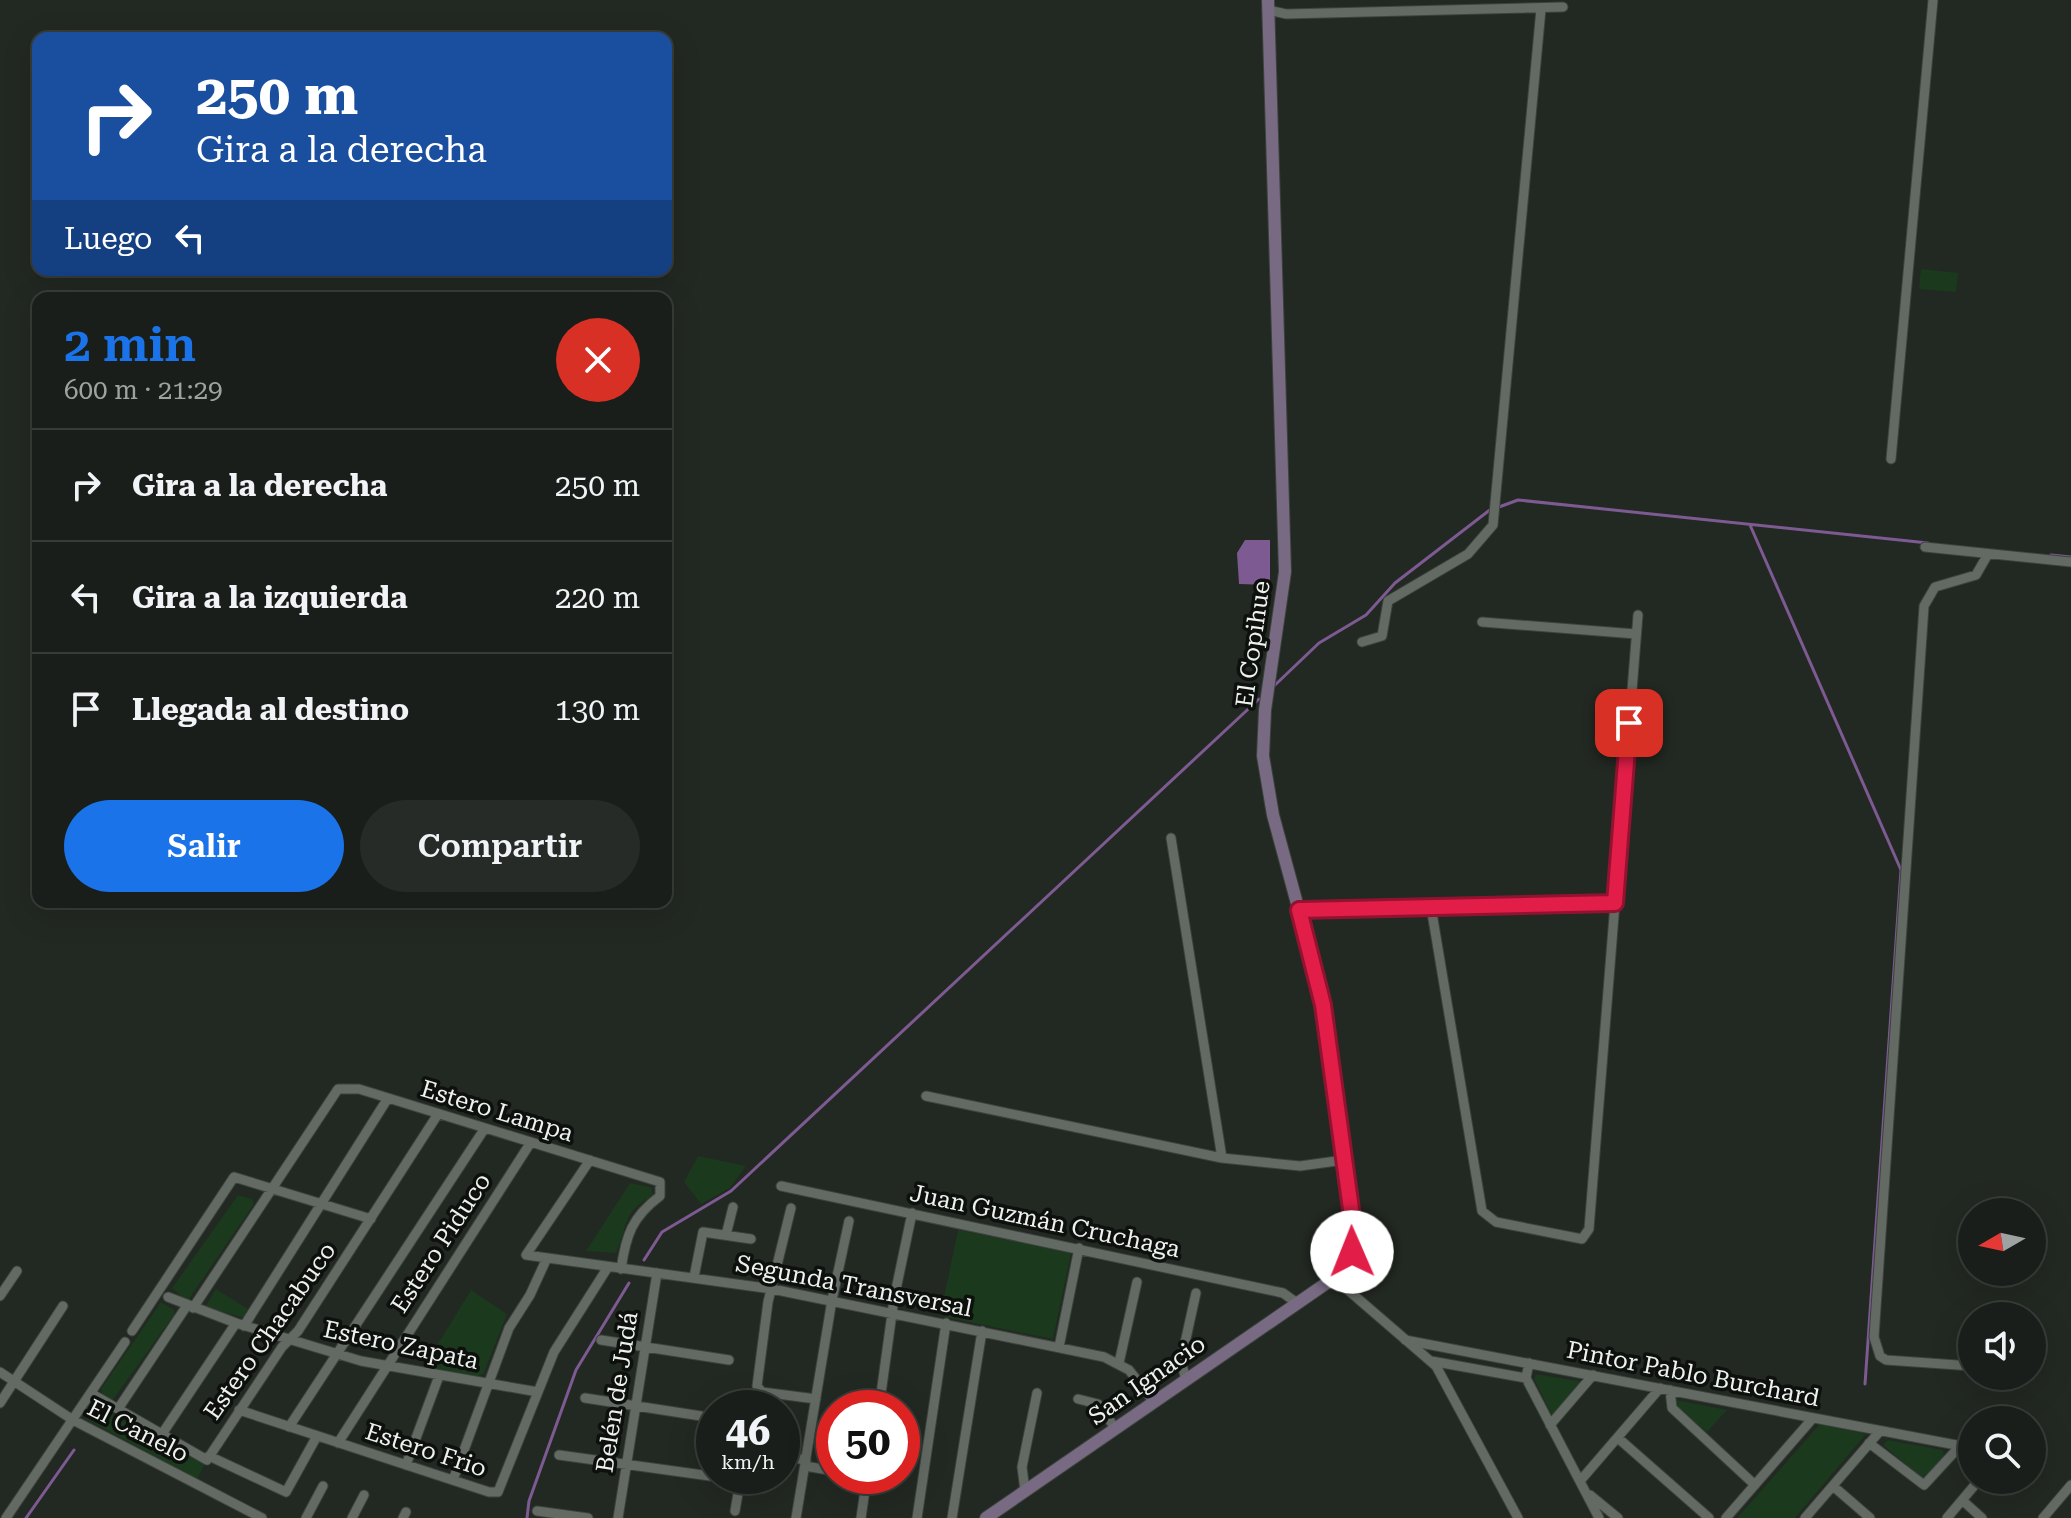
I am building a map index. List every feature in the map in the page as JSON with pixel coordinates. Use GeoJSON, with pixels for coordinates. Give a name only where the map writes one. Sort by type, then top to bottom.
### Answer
{"type":"FeatureCollection","features":[{"type":"Feature","properties":{"kind":"main road","name":"El Copihue"},"geometry":{"type":"LineString","coordinates":[[1268,5],[1285,572],[1265,710],[1263,756],[1273,815],[1323,1005],[1354,1244],[1347,1263],[1334,1278]]}},
{"type":"Feature","properties":{"kind":"main road","name":"San Ignacio"},"geometry":{"type":"LineString","coordinates":[[986,1518],[1004,1512],[1025,1491],[1334,1278]]}},
{"type":"Feature","properties":{"kind":"street"},"geometry":{"type":"LineString","coordinates":[[1891,459],[1933,0]]}},
{"type":"Feature","properties":{"kind":"street"},"geometry":{"type":"LineString","coordinates":[[1268,5],[1286,14],[1563,7]]}},
{"type":"Feature","properties":{"kind":"street"},"geometry":{"type":"LineString","coordinates":[[1362,642],[1382,636],[1388,601],[1468,554],[1493,525],[1541,9]]}},
{"type":"Feature","properties":{"kind":"street"},"geometry":{"type":"LineString","coordinates":[[1925,547],[2071,562]]}},
{"type":"Feature","properties":{"kind":"street"},"geometry":{"type":"LineString","coordinates":[[1958,1365],[1886,1360],[1880,1356],[1874,1337],[1924,606],[1927,596],[1935,587],[1976,575],[1988,554]]}},
{"type":"Feature","properties":{"kind":"street"},"geometry":{"type":"LineString","coordinates":[[1431,907],[1480,1207],[1496,1222],[1578,1239],[1585,1237],[1589,1229],[1638,615]]}},
{"type":"Feature","properties":{"kind":"street"},"geometry":{"type":"LineString","coordinates":[[1482,622],[1636,634]]}},
{"type":"Feature","properties":{"kind":"street"},"geometry":{"type":"LineString","coordinates":[[1171,838],[1222,1158]]}},
{"type":"Feature","properties":{"kind":"street"},"geometry":{"type":"LineString","coordinates":[[1299,910],[1615,903]]}},
{"type":"Feature","properties":{"kind":"street","name":"Estero Lampa"},"geometry":{"type":"LineString","coordinates":[[272,1189],[338,1089],[359,1089],[662,1185],[660,1196],[644,1208],[630,1227],[621,1269]]}},
{"type":"Feature","properties":{"kind":"street"},"geometry":{"type":"LineString","coordinates":[[926,1096],[1222,1158],[1300,1166],[1344,1160]]}},
{"type":"Feature","properties":{"kind":"street"},"geometry":{"type":"LineString","coordinates":[[162,1434],[322,1204],[388,1098]]}},
{"type":"Feature","properties":{"kind":"street","name":"Estero Chacabuco"},"geometry":{"type":"LineString","coordinates":[[92,1394],[207,1460],[239,1410],[300,1327],[438,1114]]}},
{"type":"Feature","properties":{"kind":"street"},"geometry":{"type":"LineString","coordinates":[[289,1427],[485,1128]]}},
{"type":"Feature","properties":{"kind":"street","name":"Estero Piduco"},"geometry":{"type":"LineString","coordinates":[[338,1443],[531,1142]]}},
{"type":"Feature","properties":{"kind":"street","name":"Segunda Transversal"},"geometry":{"type":"LineString","coordinates":[[590,1160],[526,1255],[772,1289],[1059,1347],[1119,1363]]}},
{"type":"Feature","properties":{"kind":"street"},"geometry":{"type":"LineString","coordinates":[[132,1331],[234,1177],[371,1219]]}},
{"type":"Feature","properties":{"kind":"street","name":"Juan Guzmán Cruchaga"},"geometry":{"type":"LineString","coordinates":[[781,1186],[1283,1293],[1297,1303]]}},
{"type":"Feature","properties":{"kind":"street"},"geometry":{"type":"LineString","coordinates":[[118,1409],[272,1189]]}},
{"type":"Feature","properties":{"kind":"street"},"geometry":{"type":"LineString","coordinates":[[726,1235],[733,1207]]}},
{"type":"Feature","properties":{"kind":"street"},"geometry":{"type":"LineString","coordinates":[[791,1208],[772,1289],[758,1389],[816,1399],[796,1518]]}},
{"type":"Feature","properties":{"kind":"street"},"geometry":{"type":"LineString","coordinates":[[882,1390],[912,1213]]}},
{"type":"Feature","properties":{"kind":"street"},"geometry":{"type":"LineString","coordinates":[[817,1390],[849,1221]]}},
{"type":"Feature","properties":{"kind":"street"},"geometry":{"type":"LineString","coordinates":[[694,1277],[703,1232],[751,1239]]}},
{"type":"Feature","properties":{"kind":"street"},"geometry":{"type":"LineString","coordinates":[[1059,1347],[1079,1248]]}},
{"type":"Feature","properties":{"kind":"street"},"geometry":{"type":"LineString","coordinates":[[453,1480],[509,1328],[547,1258]]}},
{"type":"Feature","properties":{"kind":"street","name":"Estero Frio"},"geometry":{"type":"LineString","coordinates":[[239,1410],[498,1492],[557,1347],[608,1267]]}},
{"type":"Feature","properties":{"kind":"street"},"geometry":{"type":"LineString","coordinates":[[0,1296],[17,1271]]}},
{"type":"Feature","properties":{"kind":"street","name":"Belén de Judá"},"geometry":{"type":"LineString","coordinates":[[618,1518],[657,1273]]}},
{"type":"Feature","properties":{"kind":"street"},"geometry":{"type":"LineString","coordinates":[[1334,1278],[1431,1361],[1443,1377],[1518,1518]]}},
{"type":"Feature","properties":{"kind":"street"},"geometry":{"type":"LineString","coordinates":[[1137,1282],[1119,1363],[1154,1402]]}},
{"type":"Feature","properties":{"kind":"street"},"geometry":{"type":"LineString","coordinates":[[1186,1380],[1181,1361],[1196,1293]]}},
{"type":"Feature","properties":{"kind":"street","name":"Estero Zapata"},"geometry":{"type":"LineString","coordinates":[[168,1297],[240,1325],[385,1367],[538,1392]]}},
{"type":"Feature","properties":{"kind":"street"},"geometry":{"type":"LineString","coordinates":[[0,1403],[63,1306]]}},
{"type":"Feature","properties":{"kind":"street"},"geometry":{"type":"LineString","coordinates":[[917,1518],[946,1323]]}},
{"type":"Feature","properties":{"kind":"street"},"geometry":{"type":"LineString","coordinates":[[952,1518],[982,1331]]}},
{"type":"Feature","properties":{"kind":"street"},"geometry":{"type":"LineString","coordinates":[[601,1340],[729,1360]]}},
{"type":"Feature","properties":{"kind":"street","name":"Pintor Pablo Burchard"},"geometry":{"type":"LineString","coordinates":[[1405,1340],[1958,1446]]}},
{"type":"Feature","properties":{"kind":"street"},"geometry":{"type":"LineString","coordinates":[[6,1518],[125,1342]]}},
{"type":"Feature","properties":{"kind":"street"},"geometry":{"type":"LineString","coordinates":[[1431,1361],[1526,1378]]}},
{"type":"Feature","properties":{"kind":"street"},"geometry":{"type":"LineString","coordinates":[[1529,1363],[1526,1378],[1599,1518]]}},
{"type":"Feature","properties":{"kind":"street","name":"El Canelo"},"geometry":{"type":"LineString","coordinates":[[0,1372],[73,1420],[262,1518]]}},
{"type":"Feature","properties":{"kind":"street"},"geometry":{"type":"LineString","coordinates":[[1550,1425],[1593,1375]]}},
{"type":"Feature","properties":{"kind":"street"},"geometry":{"type":"LineString","coordinates":[[406,1465],[439,1376]]}},
{"type":"Feature","properties":{"kind":"street"},"geometry":{"type":"LineString","coordinates":[[1582,1486],[1618,1438],[1665,1389],[1672,1408],[1755,1485]]}},
{"type":"Feature","properties":{"kind":"street"},"geometry":{"type":"LineString","coordinates":[[1025,1491],[1022,1467],[1037,1393]]}},
{"type":"Feature","properties":{"kind":"street"},"geometry":{"type":"LineString","coordinates":[[585,1398],[696,1415]]}},
{"type":"Feature","properties":{"kind":"street"},"geometry":{"type":"LineString","coordinates":[[1078,1399],[1098,1404],[1115,1428]]}},
{"type":"Feature","properties":{"kind":"street"},"geometry":{"type":"LineString","coordinates":[[1726,1518],[1813,1418]]}},
{"type":"Feature","properties":{"kind":"street"},"geometry":{"type":"LineString","coordinates":[[1805,1518],[1880,1431]]}},
{"type":"Feature","properties":{"kind":"street"},"geometry":{"type":"LineString","coordinates":[[209,1456],[286,1492],[317,1436]]}},
{"type":"Feature","properties":{"kind":"street"},"geometry":{"type":"LineString","coordinates":[[1618,1438],[1709,1518]]}},
{"type":"Feature","properties":{"kind":"street"},"geometry":{"type":"LineString","coordinates":[[1869,1443],[1924,1485],[1958,1448]]}},
{"type":"Feature","properties":{"kind":"street"},"geometry":{"type":"LineString","coordinates":[[559,1455],[696,1474]]}},
{"type":"Feature","properties":{"kind":"street"},"geometry":{"type":"LineString","coordinates":[[800,1461],[816,1466]]}},
{"type":"Feature","properties":{"kind":"street"},"geometry":{"type":"LineString","coordinates":[[2043,1518],[2071,1485]]}},
{"type":"Feature","properties":{"kind":"street"},"geometry":{"type":"LineString","coordinates":[[306,1518],[323,1486]]}},
{"type":"Feature","properties":{"kind":"street"},"geometry":{"type":"LineString","coordinates":[[1582,1486],[1618,1518]]}},
{"type":"Feature","properties":{"kind":"street"},"geometry":{"type":"LineString","coordinates":[[1833,1486],[1870,1518]]}},
{"type":"Feature","properties":{"kind":"street"},"geometry":{"type":"LineString","coordinates":[[735,1511],[738,1494]]}},
{"type":"Feature","properties":{"kind":"street"},"geometry":{"type":"LineString","coordinates":[[861,1518],[864,1494]]}},
{"type":"Feature","properties":{"kind":"street"},"geometry":{"type":"LineString","coordinates":[[1947,1518],[1967,1494]]}},
{"type":"Feature","properties":{"kind":"street"},"geometry":{"type":"LineString","coordinates":[[352,1518],[364,1495]]}},
{"type":"Feature","properties":{"kind":"street"},"geometry":{"type":"LineString","coordinates":[[1962,1500],[1982,1518]]}},
{"type":"Feature","properties":{"kind":"street"},"geometry":{"type":"LineString","coordinates":[[537,1511],[588,1518]]}},
{"type":"Feature","properties":{"kind":"green space"},"geometry":{"type":"Polygon","coordinates":[[[1921,269],[1958,273],[1956,292],[1919,289],[1921,269]]]}},
{"type":"Feature","properties":{"kind":"green space"},"geometry":{"type":"Polygon","coordinates":[[[698,1156],[746,1166],[730,1188],[701,1204],[684,1182],[698,1156]]]}},
{"type":"Feature","properties":{"kind":"green space"},"geometry":{"type":"Polygon","coordinates":[[[630,1183],[651,1187],[653,1195],[636,1208],[627,1220],[616,1253],[586,1251],[630,1183]]]}},
{"type":"Feature","properties":{"kind":"green space"},"geometry":{"type":"Polygon","coordinates":[[[238,1195],[252,1199],[254,1204],[189,1299],[185,1300],[172,1288],[238,1195]]]}},
{"type":"Feature","properties":{"kind":"green space"},"geometry":{"type":"Polygon","coordinates":[[[958,1230],[1071,1253],[1053,1339],[940,1316],[958,1230]]]}},
{"type":"Feature","properties":{"kind":"green space"},"geometry":{"type":"Polygon","coordinates":[[[216,1289],[248,1309],[244,1318],[205,1307],[216,1289]]]}},
{"type":"Feature","properties":{"kind":"green space"},"geometry":{"type":"Polygon","coordinates":[[[471,1290],[507,1314],[484,1373],[477,1377],[423,1368],[471,1290]]]}},
{"type":"Feature","properties":{"kind":"green space"},"geometry":{"type":"Polygon","coordinates":[[[161,1302],[174,1310],[174,1315],[112,1401],[102,1394],[101,1389],[161,1302]]]}},
{"type":"Feature","properties":{"kind":"green space"},"geometry":{"type":"Polygon","coordinates":[[[1536,1375],[1584,1382],[1552,1415],[1534,1379],[1536,1375]]]}},
{"type":"Feature","properties":{"kind":"green space"},"geometry":{"type":"Polygon","coordinates":[[[1676,1400],[1727,1410],[1707,1432],[1674,1404],[1676,1400]]]}},
{"type":"Feature","properties":{"kind":"green space"},"geometry":{"type":"Polygon","coordinates":[[[93,1404],[205,1464],[197,1479],[86,1419],[93,1404]]]}},
{"type":"Feature","properties":{"kind":"green space"},"geometry":{"type":"Polygon","coordinates":[[[1820,1424],[1866,1434],[1795,1518],[1737,1518],[1820,1424]]]}},
{"type":"Feature","properties":{"kind":"green space"},"geometry":{"type":"Polygon","coordinates":[[[1888,1440],[1943,1450],[1944,1458],[1922,1478],[1883,1445],[1888,1440]]]}},
{"type":"Feature","properties":{"kind":"shaded area"},"geometry":{"type":"Polygon","coordinates":[[[1245,540],[1270,540],[1270,585],[1239,584],[1237,553],[1245,540]]]}},
{"type":"Feature","properties":{"kind":"waterway"},"geometry":{"type":"LineString","coordinates":[[1499,507],[1518,500],[1928,543]]}},
{"type":"Feature","properties":{"kind":"waterway"},"geometry":{"type":"LineString","coordinates":[[1275,685],[1319,643],[1366,615],[1395,583],[1491,509]]}},
{"type":"Feature","properties":{"kind":"waterway"},"geometry":{"type":"LineString","coordinates":[[1750,525],[1901,870],[1865,1384]]}},
{"type":"Feature","properties":{"kind":"waterway"},"geometry":{"type":"LineString","coordinates":[[2051,555],[2071,557]]}},
{"type":"Feature","properties":{"kind":"waterway"},"geometry":{"type":"LineString","coordinates":[[644,1260],[662,1232],[731,1191],[1259,699]]}},
{"type":"Feature","properties":{"kind":"waterway"},"geometry":{"type":"LineString","coordinates":[[527,1518],[529,1501],[576,1370],[629,1283]]}},
{"type":"Feature","properties":{"kind":"waterway"},"geometry":{"type":"LineString","coordinates":[[26,1518],[74,1450]]}},
{"type":"Feature","properties":{"kind":"route"},"geometry":{"type":"LineString","coordinates":[[1352,1252],[1353,1224],[1323,1005],[1299,910],[1615,903],[1629,723]]}}]}
